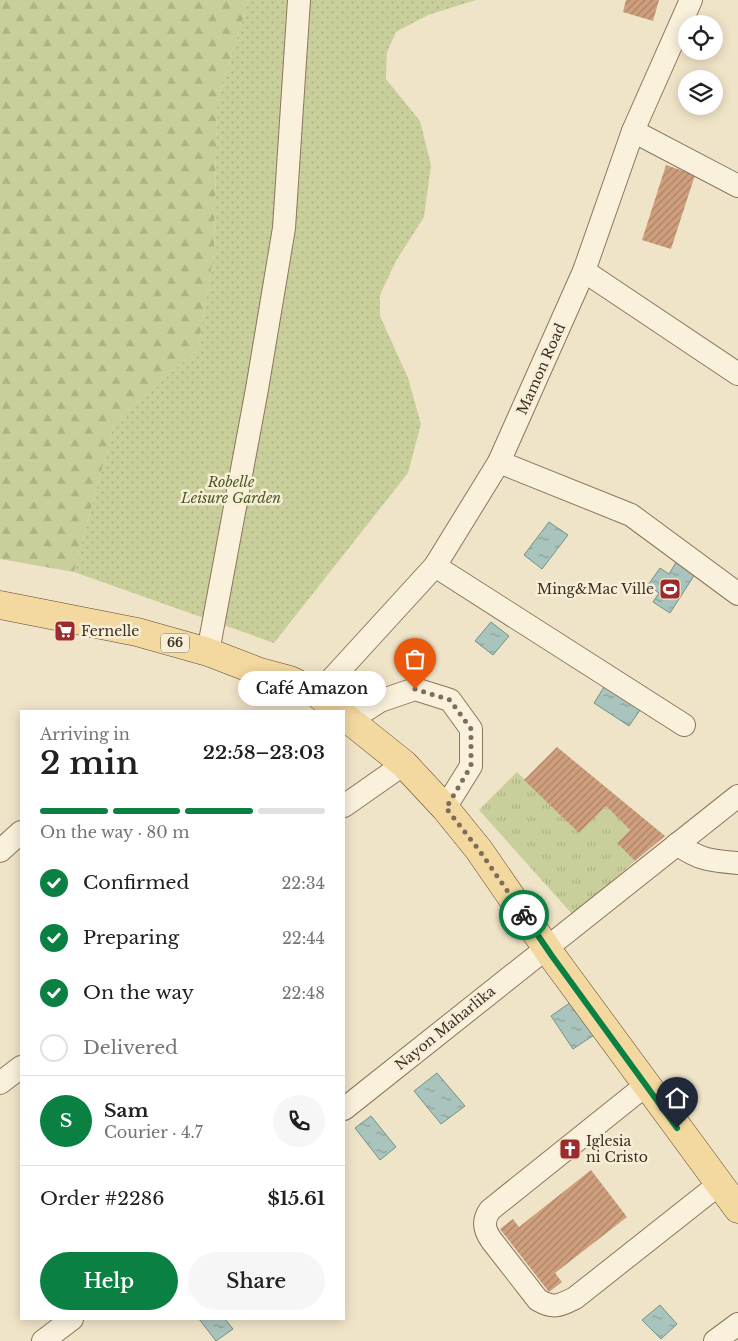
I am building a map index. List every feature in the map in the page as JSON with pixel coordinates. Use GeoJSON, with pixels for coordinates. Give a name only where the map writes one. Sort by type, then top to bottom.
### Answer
{"type":"FeatureCollection","features":[{"type":"Feature","properties":{"kind":"main road","name":"66"},"geometry":{"type":"LineString","coordinates":[[0,606],[137,632],[208,652],[260,672],[290,680],[335,710]]}},
{"type":"Feature","properties":{"kind":"main road","name":"66"},"geometry":{"type":"LineString","coordinates":[[345,717],[404,764],[446,808],[479,850],[546,948],[738,1210]]}},
{"type":"Feature","properties":{"kind":"street"},"geometry":{"type":"LineString","coordinates":[[208,652],[257,389],[284,228],[299,0]]}},
{"type":"Feature","properties":{"kind":"street","name":"Mamon Road"},"geometry":{"type":"LineString","coordinates":[[338,710],[435,566],[499,462],[584,271],[633,131],[690,0]]}},
{"type":"Feature","properties":{"kind":"street"},"geometry":{"type":"LineString","coordinates":[[633,131],[738,186]]}},
{"type":"Feature","properties":{"kind":"street"},"geometry":{"type":"LineString","coordinates":[[584,271],[738,374]]}},
{"type":"Feature","properties":{"kind":"street"},"geometry":{"type":"LineString","coordinates":[[499,462],[632,515],[738,594]]}},
{"type":"Feature","properties":{"kind":"street"},"geometry":{"type":"LineString","coordinates":[[435,566],[684,726]]}},
{"type":"Feature","properties":{"kind":"street"},"geometry":{"type":"LineString","coordinates":[[341,710],[380,701],[415,689],[450,700],[471,729],[471,766],[446,808]]}},
{"type":"Feature","properties":{"kind":"street"},"geometry":{"type":"LineString","coordinates":[[345,805],[404,764]]}},
{"type":"Feature","properties":{"kind":"street","name":"Nayon Maharlika"},"geometry":{"type":"LineString","coordinates":[[345,1108],[738,796]]}},
{"type":"Feature","properties":{"kind":"street"},"geometry":{"type":"LineString","coordinates":[[0,851],[20,833]]}},
{"type":"Feature","properties":{"kind":"street"},"geometry":{"type":"LineString","coordinates":[[678,844],[692,855],[717,862],[738,863]]}},
{"type":"Feature","properties":{"kind":"street"},"geometry":{"type":"LineString","coordinates":[[0,1083],[20,1068]]}},
{"type":"Feature","properties":{"kind":"street"},"geometry":{"type":"LineString","coordinates":[[646,1085],[490,1210],[486,1216],[484,1226],[486,1233],[538,1300],[549,1306],[561,1305],[575,1298],[718,1185]]}},
{"type":"Feature","properties":{"kind":"street"},"geometry":{"type":"LineString","coordinates":[[43,1341],[71,1320]]}},
{"type":"Feature","properties":{"kind":"street"},"geometry":{"type":"LineString","coordinates":[[715,1341],[738,1324]]}},
{"type":"Feature","properties":{"kind":"green space"},"geometry":{"type":"Polygon","coordinates":[[[0,0],[249,0],[217,102],[214,254],[198,349],[115,421],[74,572],[0,559],[0,0]]]}},
{"type":"Feature","properties":{"kind":"green space","name":"Robelle Leisure Garden"},"geometry":{"type":"Polygon","coordinates":[[[249,0],[476,0],[428,15],[396,32],[387,52],[386,79],[420,121],[431,165],[424,217],[396,261],[380,295],[380,316],[408,378],[421,424],[408,473],[274,643],[74,572],[115,421],[198,349],[214,254],[217,102],[249,0]]]}},
{"type":"Feature","properties":{"kind":"green space"},"geometry":{"type":"Polygon","coordinates":[[[517,772],[579,833],[606,806],[630,830],[617,843],[635,861],[573,915],[479,810],[517,772]]]}},
{"type":"Feature","properties":{"kind":"water"},"geometry":{"type":"Polygon","coordinates":[[[549,522],[568,535],[542,569],[524,555],[549,522]]]}},
{"type":"Feature","properties":{"kind":"water","name":"Ming&Mac Ville"},"geometry":{"type":"Polygon","coordinates":[[[678,559],[697,571],[670,613],[653,602],[659,593],[648,585],[660,568],[669,574],[678,559]]]}},
{"type":"Feature","properties":{"kind":"water"},"geometry":{"type":"Polygon","coordinates":[[[491,622],[509,636],[493,655],[475,641],[491,622]]]}},
{"type":"Feature","properties":{"kind":"water"},"geometry":{"type":"Polygon","coordinates":[[[604,687],[640,710],[629,726],[594,703],[604,687]]]}},
{"type":"Feature","properties":{"kind":"water"},"geometry":{"type":"Polygon","coordinates":[[[571,1002],[594,1035],[573,1049],[551,1016],[571,1002]]]}},
{"type":"Feature","properties":{"kind":"water"},"geometry":{"type":"Polygon","coordinates":[[[437,1073],[465,1106],[441,1124],[414,1091],[437,1073]]]}},
{"type":"Feature","properties":{"kind":"water"},"geometry":{"type":"Polygon","coordinates":[[[371,1116],[396,1147],[380,1160],[355,1128],[371,1116]]]}},
{"type":"Feature","properties":{"kind":"water"},"geometry":{"type":"Polygon","coordinates":[[[660,1305],[677,1324],[661,1339],[642,1320],[660,1305]]]}},
{"type":"Feature","properties":{"kind":"water"},"geometry":{"type":"Polygon","coordinates":[[[200,1320],[226,1320],[233,1329],[216,1341],[200,1320]]]}},
{"type":"Feature","properties":{"kind":"building"},"geometry":{"type":"Polygon","coordinates":[[[626,0],[659,0],[653,21],[623,12],[626,0]]]}},
{"type":"Feature","properties":{"kind":"building"},"geometry":{"type":"Polygon","coordinates":[[[666,165],[695,175],[671,249],[642,240],[666,165]]]}},
{"type":"Feature","properties":{"kind":"building"},"geometry":{"type":"Polygon","coordinates":[[[557,747],[665,836],[635,861],[617,843],[630,830],[606,806],[579,833],[524,780],[557,747]]]}},
{"type":"Feature","properties":{"kind":"building"},"geometry":{"type":"Polygon","coordinates":[[[591,1170],[627,1217],[555,1273],[562,1282],[549,1292],[500,1229],[513,1219],[519,1227],[591,1170]]]}},
{"type":"Feature","properties":{"kind":"way so far"},"geometry":{"type":"LineString","coordinates":[[415,689],[450,700],[471,729],[471,766],[446,808],[479,850],[524,915]]}},
{"type":"Feature","properties":{"kind":"place","name":"Ming&Mac Ville"},"geometry":{"type":"Point","coordinates":[670,589]}},
{"type":"Feature","properties":{"kind":"place","name":"Fernelle"},"geometry":{"type":"Point","coordinates":[65,631]}},
{"type":"Feature","properties":{"kind":"place","name":"Café Amazon"},"geometry":{"type":"Point","coordinates":[415,689]}},
{"type":"Feature","properties":{"kind":"place","name":"Iglesia ni Cristo"},"geometry":{"type":"Point","coordinates":[570,1149]}},
{"type":"Feature","properties":{"kind":"route"},"geometry":{"type":"LineString","coordinates":[[524,915],[677,1128]]}}]}
